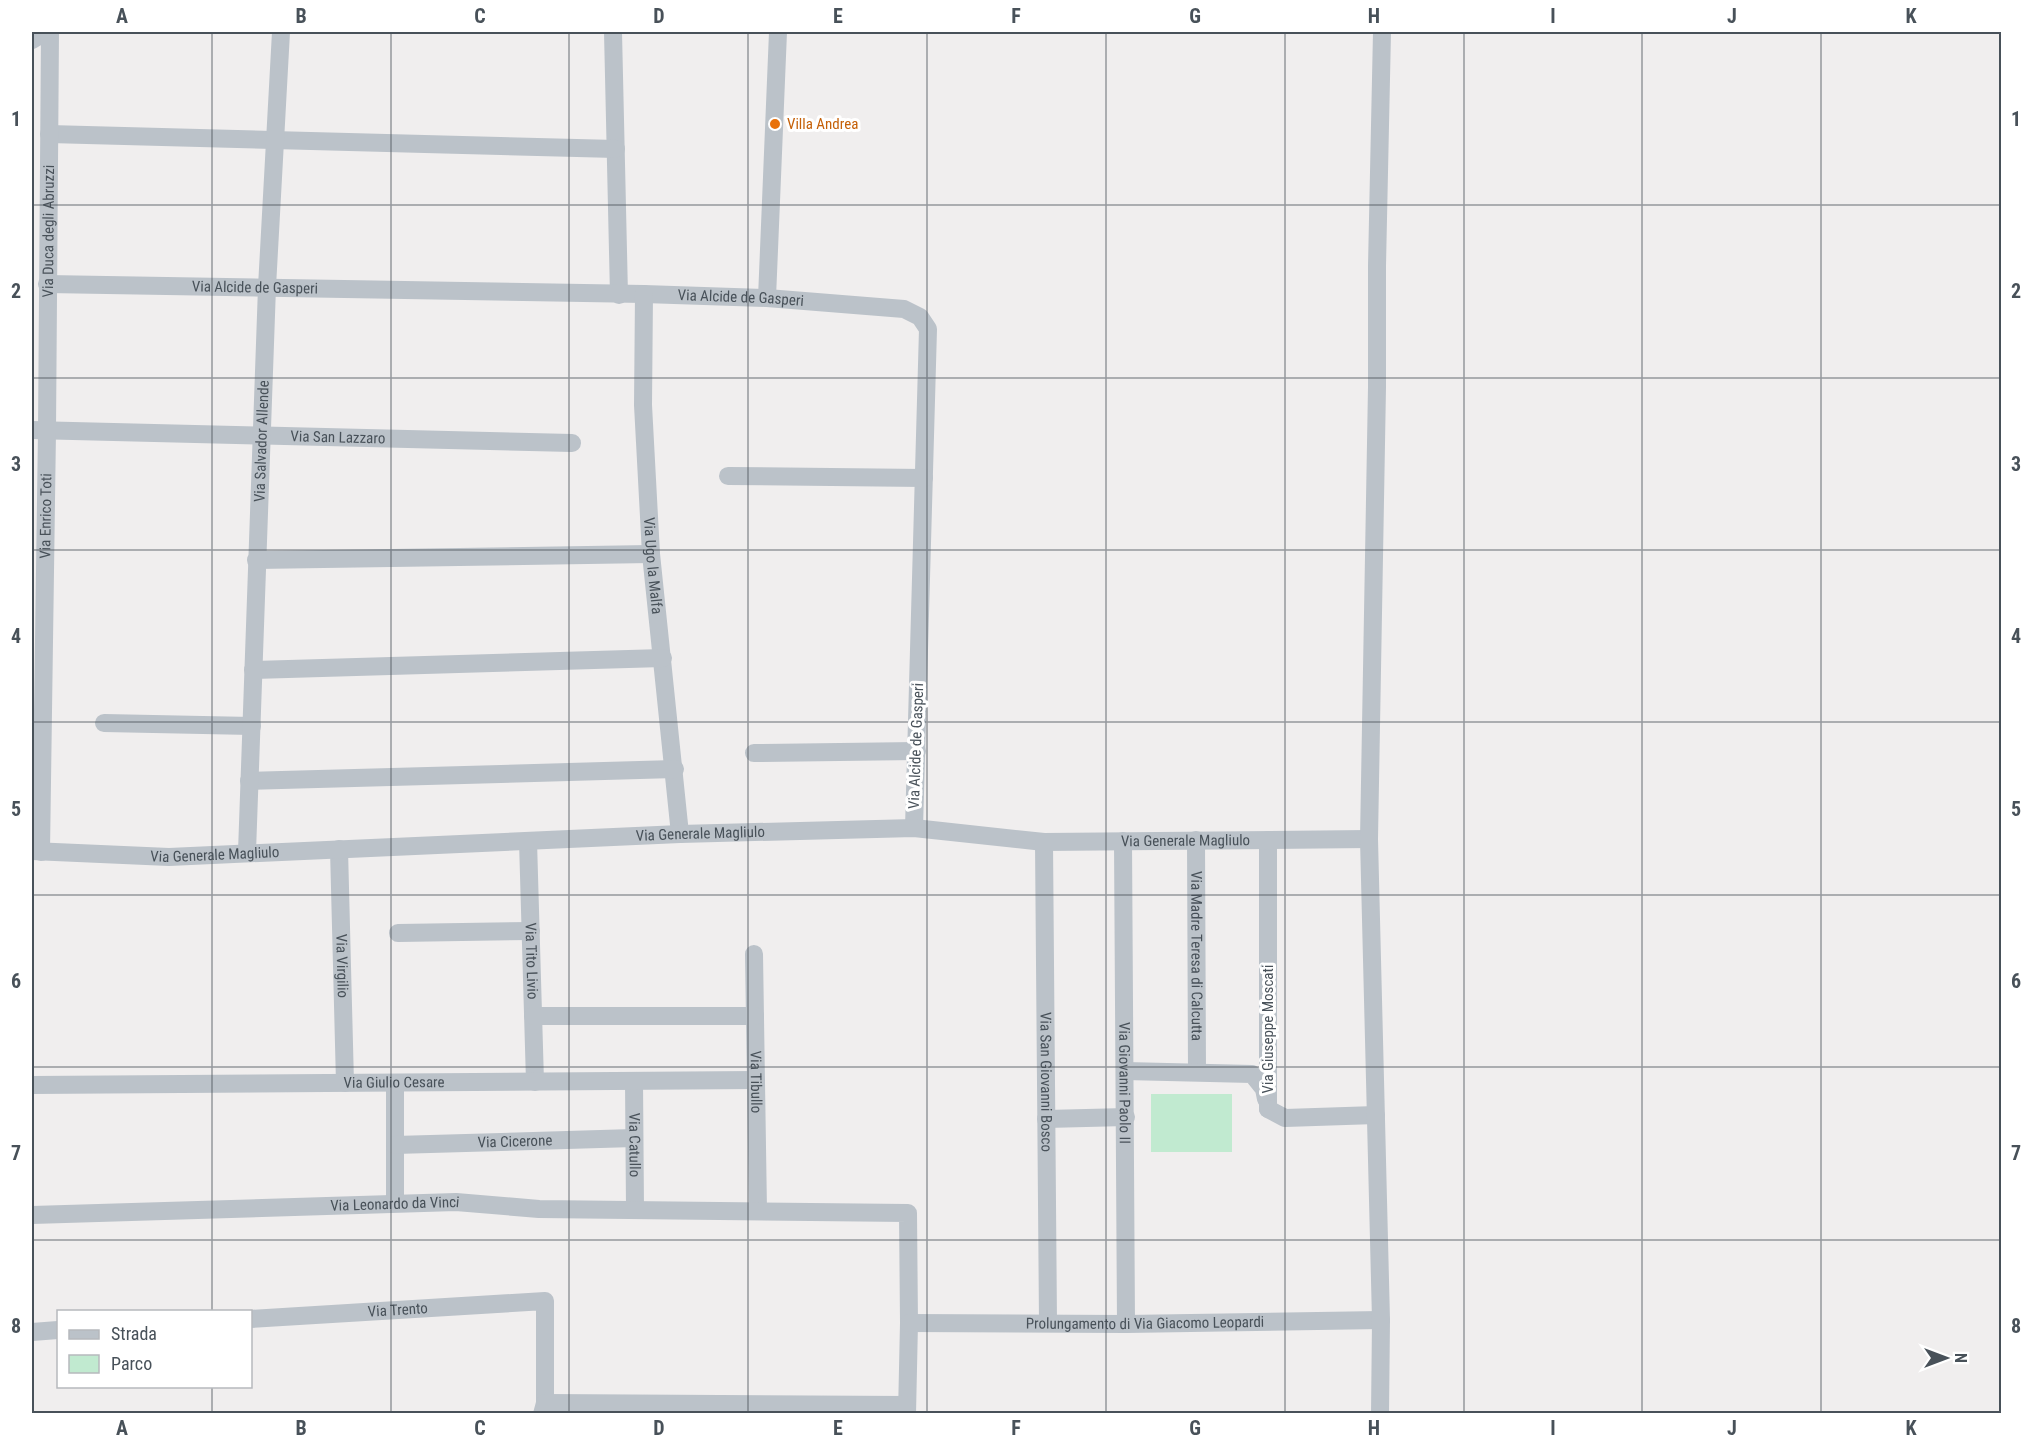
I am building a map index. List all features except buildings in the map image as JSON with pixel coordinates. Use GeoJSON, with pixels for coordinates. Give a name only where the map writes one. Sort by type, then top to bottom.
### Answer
{"type":"FeatureCollection","features":[{"type":"Feature","properties":{"kind":"street"},"geometry":{"type":"LineString","coordinates":[[32,40],[47,32]]}},
{"type":"Feature","properties":{"kind":"street","name":"Via Duca degli Abruzzi"},"geometry":{"type":"LineString","coordinates":[[39,431],[47,284],[49,134],[47,32]]}},
{"type":"Feature","properties":{"kind":"street","name":"Via Salvador Allende"},"geometry":{"type":"LineString","coordinates":[[247,852],[256,560],[280,32]]}},
{"type":"Feature","properties":{"kind":"street"},"geometry":{"type":"LineString","coordinates":[[613,32],[619,295]]}},
{"type":"Feature","properties":{"kind":"street"},"geometry":{"type":"LineString","coordinates":[[767,298],[778,32]]}},
{"type":"Feature","properties":{"kind":"street"},"geometry":{"type":"LineString","coordinates":[[1380,1413],[1381,1320],[1369,839],[1382,32]]}},
{"type":"Feature","properties":{"kind":"street"},"geometry":{"type":"LineString","coordinates":[[49,134],[275,138],[616,149]]}},
{"type":"Feature","properties":{"kind":"street","name":"Via Alcide de Gasperi"},"geometry":{"type":"LineString","coordinates":[[47,284],[767,298],[904,309],[920,317],[928,329],[914,828]]}},
{"type":"Feature","properties":{"kind":"street","name":"Via Ugo la Malfa"},"geometry":{"type":"LineString","coordinates":[[644,294],[643,405],[651,554],[680,834]]}},
{"type":"Feature","properties":{"kind":"street","name":"Via San Lazzaro"},"geometry":{"type":"LineString","coordinates":[[39,431],[572,443]]}},
{"type":"Feature","properties":{"kind":"street","name":"Via Enrico Toti"},"geometry":{"type":"LineString","coordinates":[[36,851],[39,431]]}},
{"type":"Feature","properties":{"kind":"street"},"geometry":{"type":"LineString","coordinates":[[728,476],[924,478]]}},
{"type":"Feature","properties":{"kind":"street"},"geometry":{"type":"LineString","coordinates":[[256,560],[651,554]]}},
{"type":"Feature","properties":{"kind":"street"},"geometry":{"type":"LineString","coordinates":[[253,670],[663,658]]}},
{"type":"Feature","properties":{"kind":"street"},"geometry":{"type":"LineString","coordinates":[[104,723],[252,726]]}},
{"type":"Feature","properties":{"kind":"street"},"geometry":{"type":"LineString","coordinates":[[754,753],[916,751]]}},
{"type":"Feature","properties":{"kind":"street"},"geometry":{"type":"LineString","coordinates":[[249,781],[675,769]]}},
{"type":"Feature","properties":{"kind":"street","name":"Via Generale Magliulo"},"geometry":{"type":"LineString","coordinates":[[36,851],[169,857],[680,834],[914,828],[1044,842],[1369,839]]}},
{"type":"Feature","properties":{"kind":"street","name":"Via Madre Teresa di Calcutta"},"geometry":{"type":"LineString","coordinates":[[1196,840],[1197,1072]]}},
{"type":"Feature","properties":{"kind":"street","name":"Via Giuseppe Moscati"},"geometry":{"type":"LineString","coordinates":[[1268,840],[1268,1109],[1285,1118],[1376,1115]]}},
{"type":"Feature","properties":{"kind":"street","name":"Via Tito Livio"},"geometry":{"type":"LineString","coordinates":[[528,841],[536,1082]]}},
{"type":"Feature","properties":{"kind":"street","name":"Via Giovanni Paolo II"},"geometry":{"type":"LineString","coordinates":[[1123,841],[1126,1324]]}},
{"type":"Feature","properties":{"kind":"street","name":"Via San Giovanni Bosco"},"geometry":{"type":"LineString","coordinates":[[1044,842],[1048,1323]]}},
{"type":"Feature","properties":{"kind":"street","name":"Via Virgilio"},"geometry":{"type":"LineString","coordinates":[[339,849],[345,1083]]}},
{"type":"Feature","properties":{"kind":"street"},"geometry":{"type":"LineString","coordinates":[[398,933],[531,931]]}},
{"type":"Feature","properties":{"kind":"street","name":"Via Tibullo"},"geometry":{"type":"LineString","coordinates":[[754,954],[758,1211]]}},
{"type":"Feature","properties":{"kind":"street"},"geometry":{"type":"LineString","coordinates":[[533,1016],[755,1016]]}},
{"type":"Feature","properties":{"kind":"street"},"geometry":{"type":"LineString","coordinates":[[1125,1071],[1252,1074],[1264,1089],[1268,1109]]}},
{"type":"Feature","properties":{"kind":"street","name":"Via Giulio Cesare"},"geometry":{"type":"LineString","coordinates":[[32,1085],[756,1080]]}},
{"type":"Feature","properties":{"kind":"street","name":"Via Catullo"},"geometry":{"type":"LineString","coordinates":[[634,1081],[635,1209]]}},
{"type":"Feature","properties":{"kind":"street"},"geometry":{"type":"LineString","coordinates":[[395,1083],[395,1203]]}},
{"type":"Feature","properties":{"kind":"street"},"geometry":{"type":"LineString","coordinates":[[1046,1119],[1126,1117]]}},
{"type":"Feature","properties":{"kind":"street","name":"Via Cicerone"},"geometry":{"type":"LineString","coordinates":[[395,1145],[634,1138]]}},
{"type":"Feature","properties":{"kind":"street","name":"Via Leonardo da Vinci"},"geometry":{"type":"LineString","coordinates":[[32,1215],[456,1202],[539,1209],[758,1211]]}},
{"type":"Feature","properties":{"kind":"street"},"geometry":{"type":"LineString","coordinates":[[544,1408],[907,1409],[908,1214],[758,1211]]}},
{"type":"Feature","properties":{"kind":"street","name":"Via Trento"},"geometry":{"type":"LineString","coordinates":[[252,1319],[545,1301],[544,1408]]}},
{"type":"Feature","properties":{"kind":"street","name":"Prolungamento di Via Giacomo Leopardi"},"geometry":{"type":"LineString","coordinates":[[909,1323],[1126,1324],[1381,1320]]}},
{"type":"Feature","properties":{"kind":"street"},"geometry":{"type":"LineString","coordinates":[[32,1332],[57,1330]]}},
{"type":"Feature","properties":{"kind":"green space"},"geometry":{"type":"Polygon","coordinates":[[[1151,1094],[1232,1094],[1232,1152],[1151,1152],[1151,1094]]]}},
{"type":"Feature","properties":{"kind":"place","name":"Villa Andrea"},"geometry":{"type":"Point","coordinates":[775,124]}}]}
